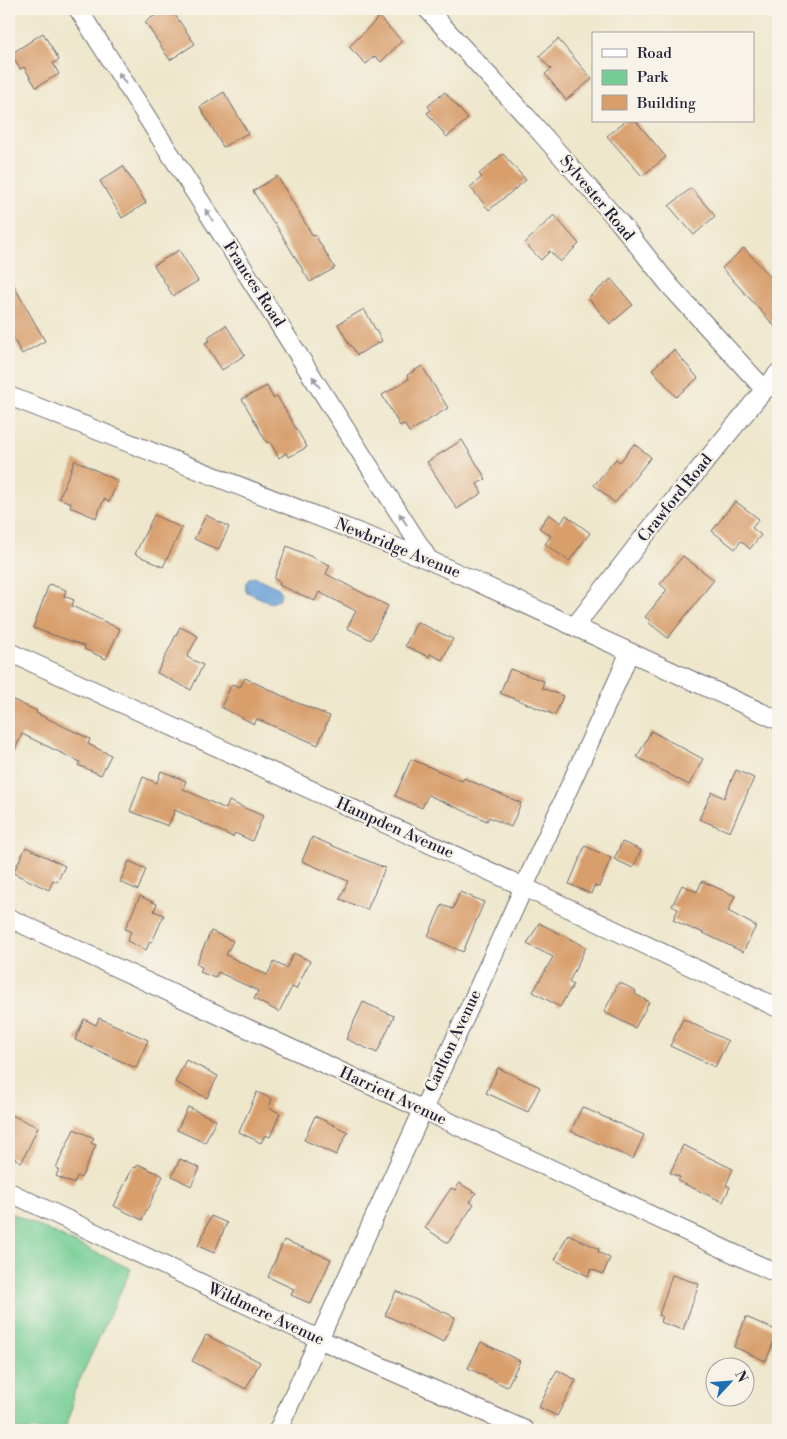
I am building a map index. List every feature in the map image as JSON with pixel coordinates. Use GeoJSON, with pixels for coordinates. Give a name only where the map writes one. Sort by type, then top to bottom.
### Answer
{"type":"FeatureCollection","features":[{"type":"Feature","properties":{"kind":"street","name":"Frances Road"},"geometry":{"type":"LineString","coordinates":[[78,9],[429,560]]}},
{"type":"Feature","properties":{"kind":"street","name":"Sylvester Road"},"geometry":{"type":"LineString","coordinates":[[427,9],[526,116],[620,223],[670,286],[765,390]]}},
{"type":"Feature","properties":{"kind":"street","name":"Crawford Road"},"geometry":{"type":"LineString","coordinates":[[575,626],[642,538],[778,373]]}},
{"type":"Feature","properties":{"kind":"street","name":"Newbridge Avenue"},"geometry":{"type":"LineString","coordinates":[[9,396],[429,560],[778,720]]}},
{"type":"Feature","properties":{"kind":"street","name":"Hampden Avenue"},"geometry":{"type":"LineString","coordinates":[[9,652],[524,886],[778,1008]]}},
{"type":"Feature","properties":{"kind":"street","name":"Carlton Avenue"},"geometry":{"type":"LineString","coordinates":[[278,1430],[629,653]]}},
{"type":"Feature","properties":{"kind":"street","name":"Harriett Avenue"},"geometry":{"type":"LineString","coordinates":[[9,918],[778,1274]]}},
{"type":"Feature","properties":{"kind":"street","name":"Wildmere Avenue"},"geometry":{"type":"LineString","coordinates":[[9,1192],[319,1339],[525,1430]]}},
{"type":"Feature","properties":{"kind":"green space"},"geometry":{"type":"Polygon","coordinates":[[[9,1212],[131,1269],[74,1392],[71,1413],[64,1430],[9,1430],[9,1212]]]}},
{"type":"Feature","properties":{"kind":"water"},"geometry":{"type":"Polygon","coordinates":[[[255,577],[279,588],[281,594],[279,600],[271,603],[247,592],[246,582],[255,577]]]}},
{"type":"Feature","properties":{"kind":"building"},"geometry":{"type":"Polygon","coordinates":[[[165,9],[171,9],[195,44],[170,60],[145,22],[165,9]]]}},
{"type":"Feature","properties":{"kind":"building"},"geometry":{"type":"Polygon","coordinates":[[[379,17],[402,41],[381,62],[375,56],[366,64],[349,47],[379,17]]]}},
{"type":"Feature","properties":{"kind":"building"},"geometry":{"type":"Polygon","coordinates":[[[43,33],[59,60],[53,63],[59,74],[36,87],[24,67],[20,69],[11,54],[43,33]]]}},
{"type":"Feature","properties":{"kind":"building"},"geometry":{"type":"Polygon","coordinates":[[[558,39],[592,79],[566,100],[545,74],[551,69],[539,56],[558,39]]]}},
{"type":"Feature","properties":{"kind":"building"},"geometry":{"type":"Polygon","coordinates":[[[224,92],[248,133],[223,147],[200,107],[224,92]]]}},
{"type":"Feature","properties":{"kind":"building"},"geometry":{"type":"Polygon","coordinates":[[[445,92],[468,119],[447,137],[427,113],[431,110],[428,106],[445,92]]]}},
{"type":"Feature","properties":{"kind":"building"},"geometry":{"type":"Polygon","coordinates":[[[624,122],[637,122],[666,157],[642,176],[607,136],[624,122]]]}},
{"type":"Feature","properties":{"kind":"building"},"geometry":{"type":"Polygon","coordinates":[[[503,154],[526,180],[489,210],[470,187],[482,177],[479,174],[503,154]]]}},
{"type":"Feature","properties":{"kind":"building"},"geometry":{"type":"Polygon","coordinates":[[[123,166],[146,203],[122,218],[100,181],[123,166]]]}},
{"type":"Feature","properties":{"kind":"building"},"geometry":{"type":"Polygon","coordinates":[[[277,176],[313,236],[315,235],[335,268],[310,282],[253,191],[277,176]]]}},
{"type":"Feature","properties":{"kind":"building"},"geometry":{"type":"Polygon","coordinates":[[[691,188],[715,216],[694,235],[669,206],[691,188]]]}},
{"type":"Feature","properties":{"kind":"building"},"geometry":{"type":"Polygon","coordinates":[[[554,215],[579,244],[560,262],[550,251],[541,260],[525,243],[554,215]]]}},
{"type":"Feature","properties":{"kind":"building"},"geometry":{"type":"Polygon","coordinates":[[[744,248],[778,285],[778,330],[722,268],[744,248]]]}},
{"type":"Feature","properties":{"kind":"building"},"geometry":{"type":"Polygon","coordinates":[[[179,250],[198,281],[173,296],[154,265],[179,250]]]}},
{"type":"Feature","properties":{"kind":"building"},"geometry":{"type":"Polygon","coordinates":[[[9,277],[45,341],[22,354],[9,331],[9,277]]]}},
{"type":"Feature","properties":{"kind":"building"},"geometry":{"type":"Polygon","coordinates":[[[611,279],[633,305],[610,324],[588,298],[611,279]]]}},
{"type":"Feature","properties":{"kind":"building"},"geometry":{"type":"Polygon","coordinates":[[[364,309],[382,341],[357,355],[338,324],[364,309]]]}},
{"type":"Feature","properties":{"kind":"building"},"geometry":{"type":"Polygon","coordinates":[[[226,325],[245,355],[222,370],[205,343],[210,340],[208,337],[226,325]]]}},
{"type":"Feature","properties":{"kind":"building"},"geometry":{"type":"Polygon","coordinates":[[[674,350],[698,378],[676,397],[652,369],[674,350]]]}},
{"type":"Feature","properties":{"kind":"building"},"geometry":{"type":"Polygon","coordinates":[[[422,366],[448,408],[409,432],[404,424],[400,426],[382,395],[409,379],[407,375],[422,366]]]}},
{"type":"Feature","properties":{"kind":"building"},"geometry":{"type":"Polygon","coordinates":[[[267,386],[273,398],[277,396],[307,447],[289,457],[286,453],[279,458],[270,442],[267,443],[242,399],[267,386]]]}},
{"type":"Feature","properties":{"kind":"building"},"geometry":{"type":"Polygon","coordinates":[[[462,440],[486,479],[477,484],[482,493],[457,509],[427,462],[462,440]]]}},
{"type":"Feature","properties":{"kind":"building"},"geometry":{"type":"Polygon","coordinates":[[[634,444],[651,457],[615,503],[594,485],[616,459],[620,462],[634,444]]]}},
{"type":"Feature","properties":{"kind":"building"},"geometry":{"type":"Polygon","coordinates":[[[75,460],[118,481],[109,502],[104,499],[96,518],[70,507],[71,503],[59,498],[75,460]]]}},
{"type":"Feature","properties":{"kind":"building"},"geometry":{"type":"Polygon","coordinates":[[[735,501],[759,519],[752,528],[761,535],[750,549],[741,541],[735,549],[712,531],[735,501]]]}},
{"type":"Feature","properties":{"kind":"building"},"geometry":{"type":"Polygon","coordinates":[[[549,514],[561,523],[566,515],[590,533],[569,561],[545,544],[551,536],[539,528],[549,514]]]}},
{"type":"Feature","properties":{"kind":"building"},"geometry":{"type":"Polygon","coordinates":[[[154,515],[182,528],[163,567],[135,554],[154,515]]]}},
{"type":"Feature","properties":{"kind":"building"},"geometry":{"type":"Polygon","coordinates":[[[206,515],[229,527],[218,550],[194,539],[206,515]]]}},
{"type":"Feature","properties":{"kind":"building"},"geometry":{"type":"Polygon","coordinates":[[[287,546],[330,565],[326,574],[388,606],[371,640],[347,628],[356,611],[319,592],[315,601],[279,585],[280,582],[274,579],[287,546]]]}},
{"type":"Feature","properties":{"kind":"building"},"geometry":{"type":"Polygon","coordinates":[[[683,556],[714,580],[668,638],[649,623],[651,621],[645,617],[667,590],[660,584],[683,556]]]}},
{"type":"Feature","properties":{"kind":"building"},"geometry":{"type":"Polygon","coordinates":[[[49,584],[66,590],[64,596],[74,600],[72,606],[120,629],[106,659],[84,649],[85,646],[33,628],[49,584]]]}},
{"type":"Feature","properties":{"kind":"building"},"geometry":{"type":"Polygon","coordinates":[[[417,622],[453,639],[442,660],[430,654],[429,657],[405,646],[417,622]]]}},
{"type":"Feature","properties":{"kind":"building"},"geometry":{"type":"Polygon","coordinates":[[[180,627],[198,636],[187,657],[203,665],[191,690],[157,673],[180,627]]]}},
{"type":"Feature","properties":{"kind":"building"},"geometry":{"type":"Polygon","coordinates":[[[510,669],[544,681],[542,688],[563,696],[555,715],[500,693],[510,669]]]}},
{"type":"Feature","properties":{"kind":"building"},"geometry":{"type":"Polygon","coordinates":[[[245,678],[330,716],[318,745],[257,719],[254,724],[221,707],[232,684],[240,687],[245,678]]]}},
{"type":"Feature","properties":{"kind":"building"},"geometry":{"type":"Polygon","coordinates":[[[9,698],[90,739],[88,744],[111,755],[101,775],[78,765],[80,762],[22,734],[9,763],[9,698]]]}},
{"type":"Feature","properties":{"kind":"building"},"geometry":{"type":"Polygon","coordinates":[[[651,731],[703,759],[689,785],[637,757],[651,731]]]}},
{"type":"Feature","properties":{"kind":"building"},"geometry":{"type":"Polygon","coordinates":[[[411,759],[462,781],[464,778],[521,803],[511,827],[489,817],[487,821],[428,795],[422,808],[395,796],[411,759]]]}},
{"type":"Feature","properties":{"kind":"building"},"geometry":{"type":"Polygon","coordinates":[[[736,770],[754,778],[730,832],[699,819],[712,792],[724,798],[736,770]]]}},
{"type":"Feature","properties":{"kind":"building"},"geometry":{"type":"Polygon","coordinates":[[[161,771],[186,781],[183,789],[226,809],[229,801],[263,816],[252,841],[235,833],[233,837],[175,810],[168,826],[130,811],[143,777],[157,783],[161,771]]]}},
{"type":"Feature","properties":{"kind":"building"},"geometry":{"type":"Polygon","coordinates":[[[312,837],[385,868],[367,910],[340,899],[348,881],[302,861],[312,837]]]}},
{"type":"Feature","properties":{"kind":"building"},"geometry":{"type":"Polygon","coordinates":[[[622,842],[641,850],[633,868],[614,859],[622,842]]]}},
{"type":"Feature","properties":{"kind":"building"},"geometry":{"type":"Polygon","coordinates":[[[585,846],[611,858],[599,887],[594,886],[591,894],[569,884],[585,846]]]}},
{"type":"Feature","properties":{"kind":"building"},"geometry":{"type":"Polygon","coordinates":[[[26,847],[65,866],[57,882],[53,880],[49,890],[13,873],[26,847]]]}},
{"type":"Feature","properties":{"kind":"building"},"geometry":{"type":"Polygon","coordinates":[[[129,861],[146,869],[138,890],[120,882],[129,861]]]}},
{"type":"Feature","properties":{"kind":"building"},"geometry":{"type":"Polygon","coordinates":[[[702,881],[735,896],[728,911],[756,926],[743,952],[673,920],[678,909],[672,906],[682,885],[697,892],[702,881]]]}},
{"type":"Feature","properties":{"kind":"building"},"geometry":{"type":"Polygon","coordinates":[[[460,892],[484,902],[463,952],[428,936],[442,905],[453,909],[460,892]]]}},
{"type":"Feature","properties":{"kind":"building"},"geometry":{"type":"Polygon","coordinates":[[[140,896],[157,904],[154,911],[164,915],[152,942],[150,941],[146,950],[127,941],[131,932],[125,929],[140,896]]]}},
{"type":"Feature","properties":{"kind":"building"},"geometry":{"type":"Polygon","coordinates":[[[539,923],[586,947],[569,982],[573,985],[560,1007],[533,992],[553,957],[527,944],[539,923]]]}},
{"type":"Feature","properties":{"kind":"building"},"geometry":{"type":"Polygon","coordinates":[[[211,931],[233,941],[226,955],[267,975],[274,962],[286,968],[294,953],[310,961],[296,989],[292,987],[279,1012],[254,999],[258,991],[218,972],[215,978],[200,972],[202,967],[196,964],[211,931]]]}},
{"type":"Feature","properties":{"kind":"building"},"geometry":{"type":"Polygon","coordinates":[[[619,982],[636,991],[635,994],[649,1002],[635,1028],[604,1012],[619,982]]]}},
{"type":"Feature","properties":{"kind":"building"},"geometry":{"type":"Polygon","coordinates":[[[363,1002],[394,1016],[377,1053],[346,1039],[363,1002]]]}},
{"type":"Feature","properties":{"kind":"building"},"geometry":{"type":"Polygon","coordinates":[[[99,1018],[148,1040],[136,1068],[75,1040],[84,1019],[96,1025],[99,1018]]]}},
{"type":"Feature","properties":{"kind":"building"},"geometry":{"type":"Polygon","coordinates":[[[683,1019],[728,1041],[715,1067],[670,1046],[683,1019]]]}},
{"type":"Feature","properties":{"kind":"building"},"geometry":{"type":"Polygon","coordinates":[[[186,1060],[218,1076],[207,1098],[175,1082],[186,1060]]]}},
{"type":"Feature","properties":{"kind":"building"},"geometry":{"type":"Polygon","coordinates":[[[498,1068],[540,1087],[528,1112],[486,1093],[498,1068]]]}},
{"type":"Feature","properties":{"kind":"building"},"geometry":{"type":"Polygon","coordinates":[[[257,1092],[272,1099],[269,1108],[280,1113],[270,1137],[265,1135],[261,1143],[239,1132],[257,1092]]]}},
{"type":"Feature","properties":{"kind":"building"},"geometry":{"type":"Polygon","coordinates":[[[188,1107],[216,1120],[205,1143],[177,1130],[188,1107]]]}},
{"type":"Feature","properties":{"kind":"building"},"geometry":{"type":"Polygon","coordinates":[[[582,1107],[644,1135],[633,1159],[571,1131],[582,1107]]]}},
{"type":"Feature","properties":{"kind":"building"},"geometry":{"type":"Polygon","coordinates":[[[9,1114],[38,1127],[22,1162],[9,1156],[9,1114]]]}},
{"type":"Feature","properties":{"kind":"building"},"geometry":{"type":"Polygon","coordinates":[[[315,1116],[348,1132],[336,1155],[304,1140],[315,1116]]]}},
{"type":"Feature","properties":{"kind":"building"},"geometry":{"type":"Polygon","coordinates":[[[74,1129],[94,1138],[91,1143],[96,1145],[81,1178],[77,1176],[74,1184],[56,1176],[59,1169],[56,1168],[74,1129]]]}},
{"type":"Feature","properties":{"kind":"building"},"geometry":{"type":"Polygon","coordinates":[[[683,1145],[733,1169],[726,1185],[730,1187],[723,1202],[678,1181],[680,1177],[670,1173],[683,1145]]]}},
{"type":"Feature","properties":{"kind":"building"},"geometry":{"type":"Polygon","coordinates":[[[180,1159],[200,1168],[191,1186],[172,1176],[180,1159]]]}},
{"type":"Feature","properties":{"kind":"building"},"geometry":{"type":"Polygon","coordinates":[[[138,1164],[163,1176],[142,1220],[114,1206],[133,1167],[136,1168],[138,1164]]]}},
{"type":"Feature","properties":{"kind":"building"},"geometry":{"type":"Polygon","coordinates":[[[459,1183],[476,1193],[470,1202],[474,1204],[448,1243],[425,1228],[451,1188],[455,1190],[459,1183]]]}},
{"type":"Feature","properties":{"kind":"building"},"geometry":{"type":"Polygon","coordinates":[[[211,1216],[227,1223],[214,1253],[198,1246],[211,1216]]]}},
{"type":"Feature","properties":{"kind":"building"},"geometry":{"type":"Polygon","coordinates":[[[568,1234],[599,1249],[598,1252],[610,1258],[603,1274],[591,1269],[588,1276],[555,1260],[568,1234]]]}},
{"type":"Feature","properties":{"kind":"building"},"geometry":{"type":"Polygon","coordinates":[[[284,1240],[331,1259],[311,1304],[291,1295],[294,1289],[268,1277],[284,1240]]]}},
{"type":"Feature","properties":{"kind":"building"},"geometry":{"type":"Polygon","coordinates":[[[672,1275],[699,1284],[683,1330],[660,1322],[662,1316],[659,1315],[672,1275]]]}},
{"type":"Feature","properties":{"kind":"building"},"geometry":{"type":"Polygon","coordinates":[[[396,1291],[455,1317],[444,1342],[385,1315],[396,1291]]]}},
{"type":"Feature","properties":{"kind":"building"},"geometry":{"type":"Polygon","coordinates":[[[746,1317],[778,1331],[766,1361],[734,1347],[746,1317]]]}},
{"type":"Feature","properties":{"kind":"building"},"geometry":{"type":"Polygon","coordinates":[[[206,1335],[260,1362],[246,1389],[192,1361],[206,1335]]]}},
{"type":"Feature","properties":{"kind":"building"},"geometry":{"type":"Polygon","coordinates":[[[481,1342],[520,1361],[507,1387],[468,1368],[481,1342]]]}},
{"type":"Feature","properties":{"kind":"building"},"geometry":{"type":"Polygon","coordinates":[[[557,1370],[576,1380],[557,1416],[539,1407],[557,1370]]]}}]}
